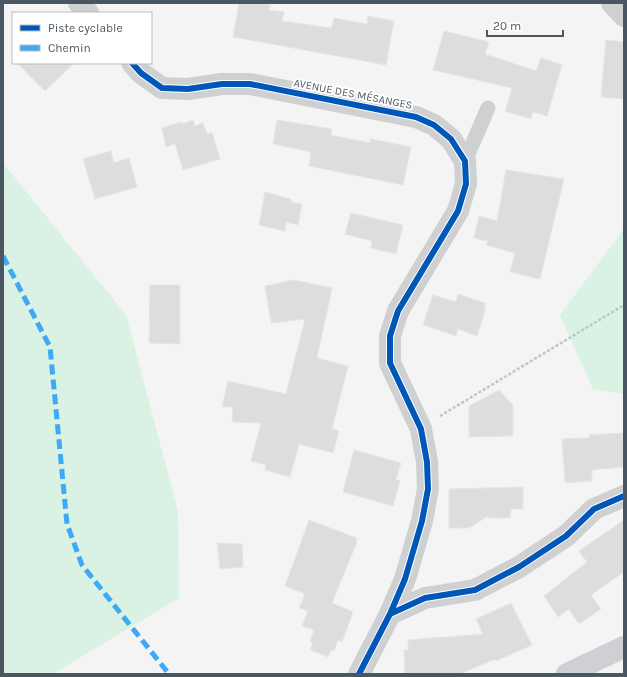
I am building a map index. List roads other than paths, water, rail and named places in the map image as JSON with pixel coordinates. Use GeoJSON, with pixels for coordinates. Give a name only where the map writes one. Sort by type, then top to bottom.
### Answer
{"type":"FeatureCollection","features":[{"type":"Feature","properties":{"kind":"street"},"geometry":{"type":"LineString","coordinates":[[79,3],[87,12]]}},
{"type":"Feature","properties":{"kind":"street"},"geometry":{"type":"LineString","coordinates":[[612,3],[624,16]]}},
{"type":"Feature","properties":{"kind":"street","name":"AVENUE DES MÉSANGES"},"geometry":{"type":"LineString","coordinates":[[133,64],[141,73],[162,88],[188,89],[222,84],[250,84],[416,117],[434,125],[451,139],[465,161],[466,184],[458,211],[398,311],[390,336],[390,363],[421,429],[427,462],[428,489],[422,521],[405,579],[366,668]]}},
{"type":"Feature","properties":{"kind":"street"},"geometry":{"type":"LineString","coordinates":[[390,614],[425,598],[475,590],[520,567],[566,536],[594,509],[624,496]]}},
{"type":"Feature","properties":{"kind":"street"},"geometry":{"type":"LineString","coordinates":[[567,674],[624,647]]}},
{"type":"Feature","properties":{"kind":"lane"},"geometry":{"type":"LineString","coordinates":[[465,161],[488,108]]}}]}
